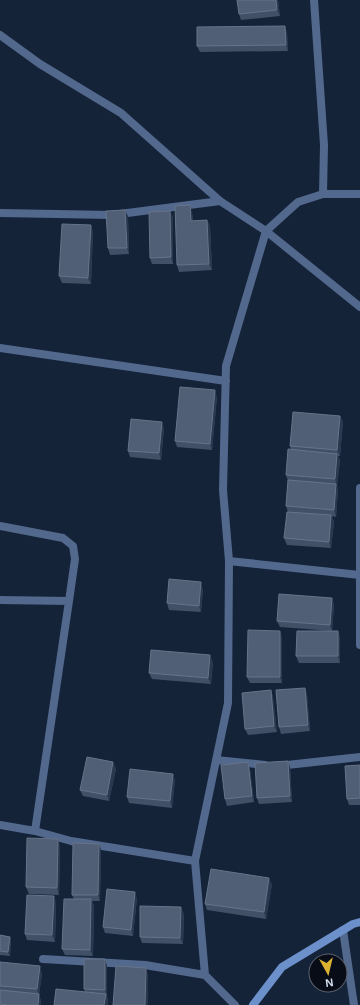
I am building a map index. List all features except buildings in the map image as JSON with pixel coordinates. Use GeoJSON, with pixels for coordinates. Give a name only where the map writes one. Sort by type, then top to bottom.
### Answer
{"type":"FeatureCollection","features":[{"type":"Feature","properties":{"kind":"main road"},"geometry":{"type":"LineString","coordinates":[[253,1005],[282,966],[343,930],[360,922]]}},
{"type":"Feature","properties":{"kind":"street"},"geometry":{"type":"LineString","coordinates":[[314,0],[324,145],[323,194]]}},
{"type":"Feature","properties":{"kind":"street"},"geometry":{"type":"LineString","coordinates":[[0,35],[40,64],[121,113],[220,202],[266,231],[360,307]]}},
{"type":"Feature","properties":{"kind":"street"},"geometry":{"type":"LineString","coordinates":[[205,975],[195,861],[228,703],[229,561],[223,490],[226,366],[266,231],[298,202],[323,194],[360,194]]}},
{"type":"Feature","properties":{"kind":"street"},"geometry":{"type":"LineString","coordinates":[[0,213],[112,214],[220,202]]}},
{"type":"Feature","properties":{"kind":"street"},"geometry":{"type":"LineString","coordinates":[[0,348],[226,381]]}},
{"type":"Feature","properties":{"kind":"street"},"geometry":{"type":"LineString","coordinates":[[360,488],[360,645]]}},
{"type":"Feature","properties":{"kind":"street"},"geometry":{"type":"LineString","coordinates":[[0,526],[63,538],[73,546],[75,559],[35,831]]}},
{"type":"Feature","properties":{"kind":"street"},"geometry":{"type":"LineString","coordinates":[[229,561],[360,575]]}},
{"type":"Feature","properties":{"kind":"street"},"geometry":{"type":"LineString","coordinates":[[0,600],[69,601]]}},
{"type":"Feature","properties":{"kind":"street"},"geometry":{"type":"LineString","coordinates":[[216,760],[280,766],[360,757]]}},
{"type":"Feature","properties":{"kind":"street"},"geometry":{"type":"LineString","coordinates":[[0,825],[35,831],[71,841],[195,861]]}},
{"type":"Feature","properties":{"kind":"street"},"geometry":{"type":"LineString","coordinates":[[343,930],[354,1005]]}},
{"type":"Feature","properties":{"kind":"street"},"geometry":{"type":"LineString","coordinates":[[42,959],[145,965],[205,975],[235,1005]]}}]}
